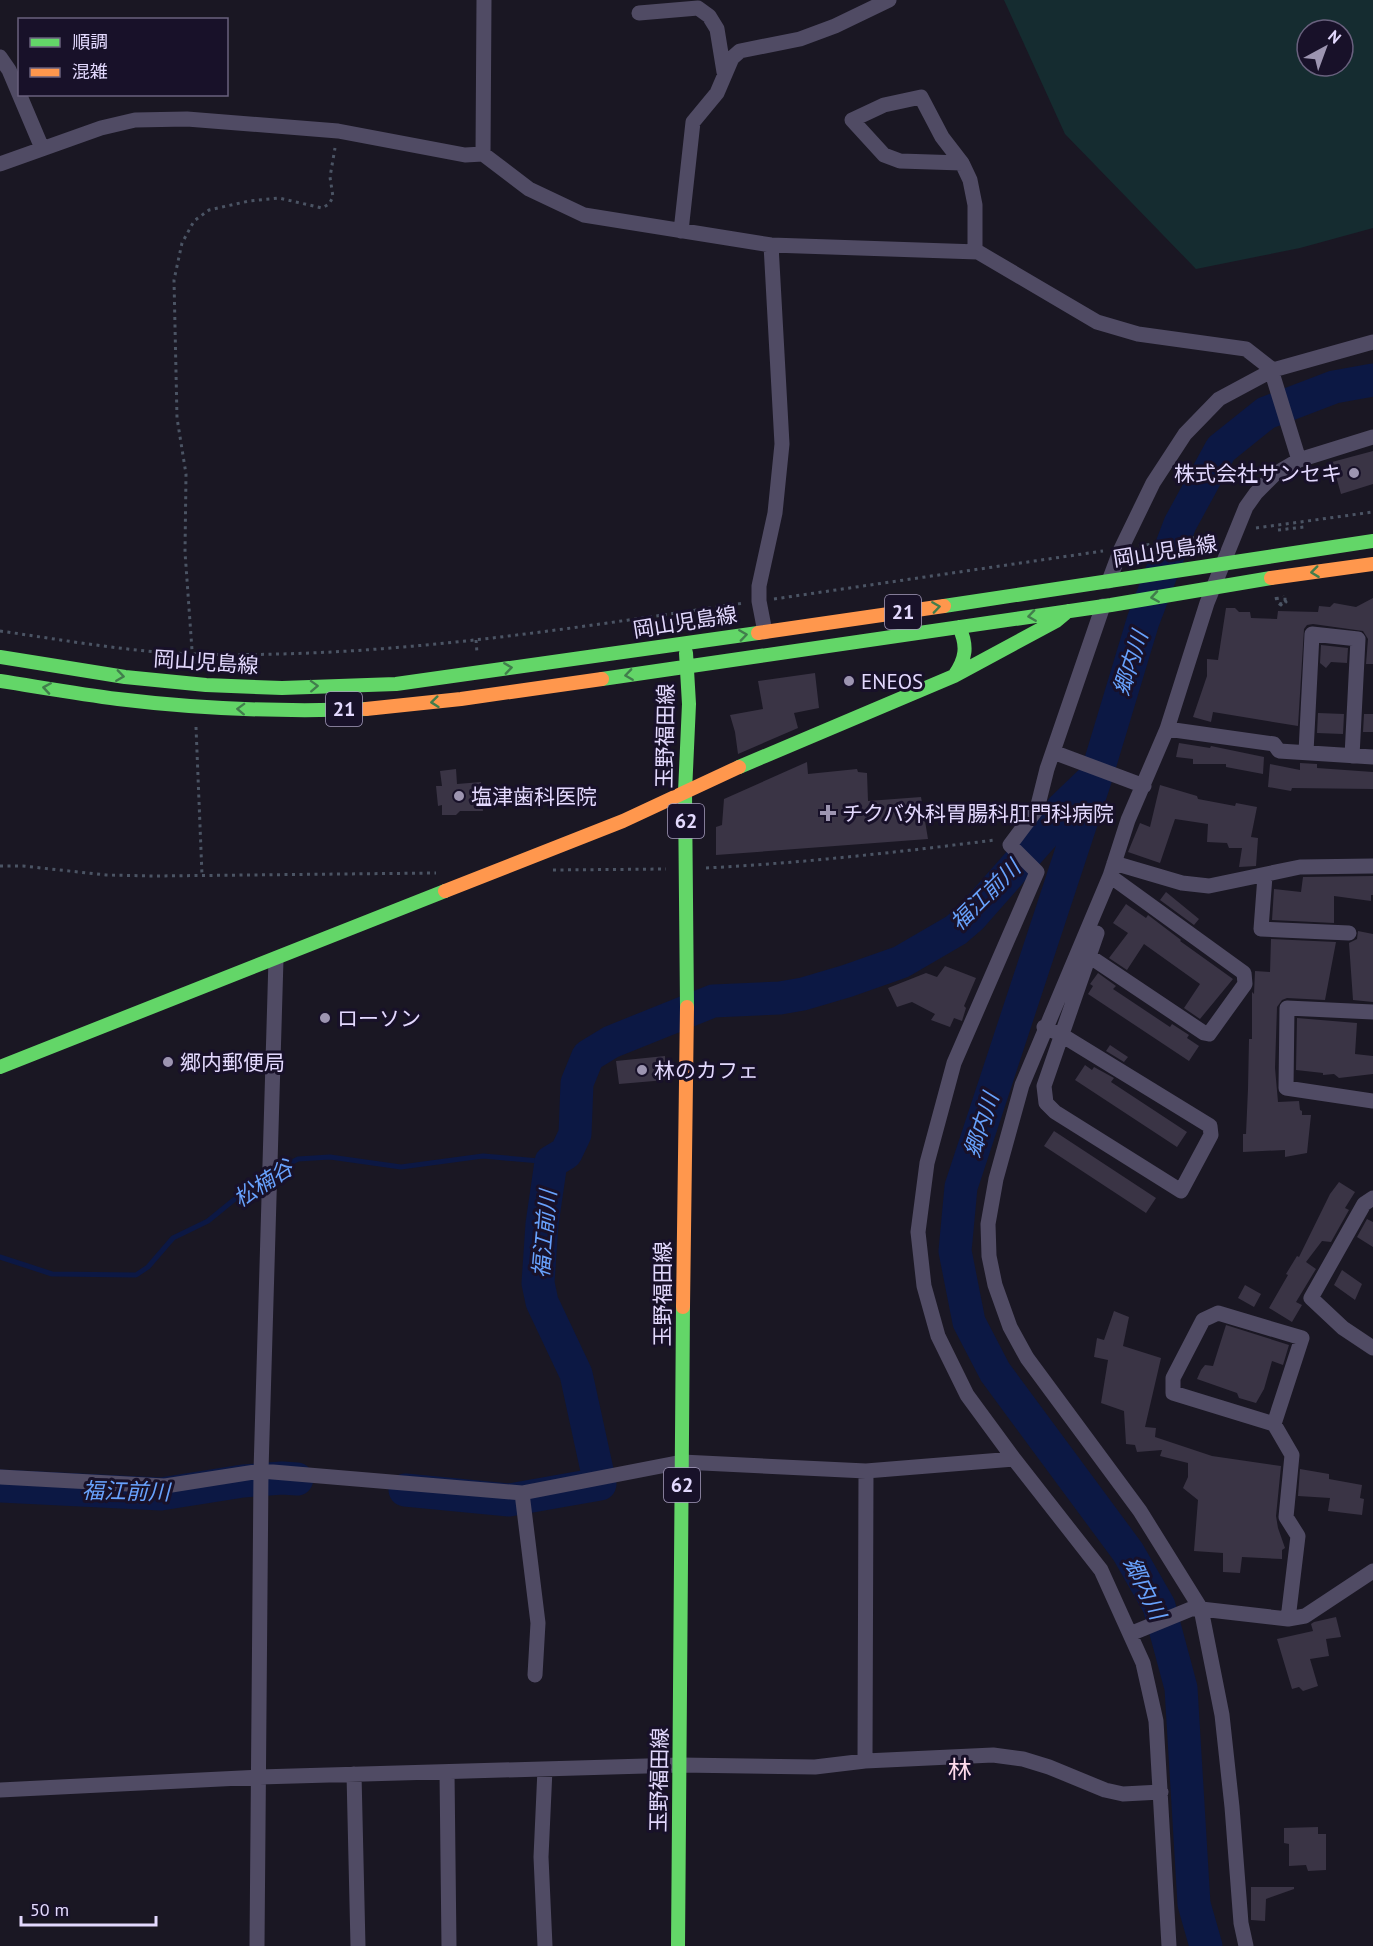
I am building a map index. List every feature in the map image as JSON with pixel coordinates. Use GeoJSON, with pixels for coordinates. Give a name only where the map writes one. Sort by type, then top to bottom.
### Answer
{"type":"FeatureCollection","features":[{"type":"Feature","properties":{"kind":"main road","name":"岡山児島線"},"geometry":{"type":"LineString","coordinates":[[0,657],[125,677],[195,684],[282,687],[396,684],[831,623],[1373,541]]}},
{"type":"Feature","properties":{"kind":"main road","name":"岡山児島線"},"geometry":{"type":"LineString","coordinates":[[0,681],[119,699],[195,706],[302,711],[382,708],[686,667],[1373,564]]}},
{"type":"Feature","properties":{"kind":"main road"},"geometry":{"type":"LineString","coordinates":[[0,1067],[623,821],[723,774],[954,676],[1056,621],[1068,611]]}},
{"type":"Feature","properties":{"kind":"main road"},"geometry":{"type":"LineString","coordinates":[[830,645],[831,623]]}},
{"type":"Feature","properties":{"kind":"main road"},"geometry":{"type":"LineString","coordinates":[[954,676],[965,656],[966,645],[958,627]]}},
{"type":"Feature","properties":{"kind":"main road","name":"玉野福田線"},"geometry":{"type":"LineString","coordinates":[[678,1946],[687,1024],[680,869],[689,704],[685,643]]}},
{"type":"Feature","properties":{"kind":"main road"},"geometry":{"type":"LineString","coordinates":[[195,684],[195,706]]}},
{"type":"Feature","properties":{"kind":"street"},"geometry":{"type":"LineString","coordinates":[[483,154],[484,0]]}},
{"type":"Feature","properties":{"kind":"street"},"geometry":{"type":"LineString","coordinates":[[681,231],[693,122],[717,93],[724,72],[732,58],[740,51],[800,39],[835,26],[889,0]]}},
{"type":"Feature","properties":{"kind":"street"},"geometry":{"type":"LineString","coordinates":[[639,13],[698,8],[709,15],[717,29],[724,72]]}},
{"type":"Feature","properties":{"kind":"street"},"geometry":{"type":"LineString","coordinates":[[0,57],[9,69],[18,91]]}},
{"type":"Feature","properties":{"kind":"street"},"geometry":{"type":"LineString","coordinates":[[20,96],[42,148]]}},
{"type":"Feature","properties":{"kind":"street"},"geometry":{"type":"LineString","coordinates":[[962,163],[900,160],[884,155],[852,120],[885,105],[921,97],[942,137],[962,163],[970,180],[975,205],[975,252]]}},
{"type":"Feature","properties":{"kind":"street"},"geometry":{"type":"LineString","coordinates":[[0,164],[101,128],[135,120],[187,119],[338,131],[465,155],[483,154],[529,189],[584,215],[771,245],[975,252],[998,263],[1097,322],[1138,334],[1246,349],[1273,373],[1299,460]]}},
{"type":"Feature","properties":{"kind":"street"},"geometry":{"type":"LineString","coordinates":[[765,632],[759,601],[759,586],[775,513],[782,444],[771,245]]}},
{"type":"Feature","properties":{"kind":"street"},"geometry":{"type":"LineString","coordinates":[[1115,581],[1153,483],[1185,434],[1219,399],[1273,373],[1373,342]]}},
{"type":"Feature","properties":{"kind":"street"},"geometry":{"type":"LineString","coordinates":[[1044,1027],[1060,1034],[1210,1126],[1211,1135],[1180,1191],[1054,1112],[1046,1103],[1044,1086],[1060,1034],[1084,952],[1114,873],[1139,785],[1167,729],[1193,644],[1206,588],[1216,564],[1246,507],[1275,474],[1299,460],[1373,437]]}},
{"type":"Feature","properties":{"kind":"street"},"geometry":{"type":"LineString","coordinates":[[1107,605],[1037,810],[1016,843],[1037,872],[954,1063],[927,1163],[918,1232],[924,1286],[938,1336],[967,1395],[1101,1570],[1133,1632],[1143,1663],[1156,1721],[1169,1946]]}},
{"type":"Feature","properties":{"kind":"street"},"geometry":{"type":"LineString","coordinates":[[1306,752],[1312,634],[1358,639],[1352,756]]}},
{"type":"Feature","properties":{"kind":"street"},"geometry":{"type":"LineString","coordinates":[[1167,729],[1274,744],[1279,750],[1373,757]]}},
{"type":"Feature","properties":{"kind":"street"},"geometry":{"type":"LineString","coordinates":[[1056,754],[1139,785]]}},
{"type":"Feature","properties":{"kind":"street"},"geometry":{"type":"LineString","coordinates":[[1114,873],[1209,886],[1300,867],[1373,866]]}},
{"type":"Feature","properties":{"kind":"street"},"geometry":{"type":"LineString","coordinates":[[1084,952],[1204,1033],[1209,1034],[1245,984],[1244,973],[1114,873]]}},
{"type":"Feature","properties":{"kind":"street"},"geometry":{"type":"LineString","coordinates":[[1265,876],[1261,929],[1349,933]]}},
{"type":"Feature","properties":{"kind":"street"},"geometry":{"type":"LineString","coordinates":[[1084,952],[1044,1027],[1022,1085],[996,1179],[988,1224],[989,1256],[995,1285],[1010,1328],[1027,1358],[1140,1511],[1196,1609],[1222,1715],[1232,1807],[1240,1923],[1245,1946]]}},
{"type":"Feature","properties":{"kind":"street"},"geometry":{"type":"LineString","coordinates":[[257,1946],[261,1470],[276,959]]}},
{"type":"Feature","properties":{"kind":"street"},"geometry":{"type":"LineString","coordinates":[[1373,1012],[1287,1008],[1286,1088],[1373,1101]]}},
{"type":"Feature","properties":{"kind":"street"},"geometry":{"type":"LineString","coordinates":[[1373,1198],[1364,1204],[1311,1298],[1343,1328],[1373,1348]]}},
{"type":"Feature","properties":{"kind":"street"},"geometry":{"type":"LineString","coordinates":[[1274,1424],[1302,1338],[1218,1313],[1203,1320],[1173,1378],[1173,1393],[1274,1424],[1292,1455],[1286,1518],[1298,1536],[1288,1619]]}},
{"type":"Feature","properties":{"kind":"street"},"geometry":{"type":"LineString","coordinates":[[0,1477],[165,1486],[261,1470],[522,1493],[682,1462],[866,1471],[1014,1459]]}},
{"type":"Feature","properties":{"kind":"street"},"geometry":{"type":"LineString","coordinates":[[865,1761],[866,1471]]}},
{"type":"Feature","properties":{"kind":"street"},"geometry":{"type":"LineString","coordinates":[[522,1493],[538,1623],[535,1675]]}},
{"type":"Feature","properties":{"kind":"street"},"geometry":{"type":"LineString","coordinates":[[1133,1632],[1196,1609],[1288,1619],[1305,1616],[1373,1571]]}},
{"type":"Feature","properties":{"kind":"street"},"geometry":{"type":"LineString","coordinates":[[0,1790],[354,1774],[680,1766],[815,1767],[865,1761],[993,1755],[1023,1759],[1105,1790],[1123,1794],[1161,1792]]}},
{"type":"Feature","properties":{"kind":"street"},"geometry":{"type":"LineString","coordinates":[[545,1769],[541,1857],[545,1946]]}},
{"type":"Feature","properties":{"kind":"street"},"geometry":{"type":"LineString","coordinates":[[447,1772],[448,1946]]}},
{"type":"Feature","properties":{"kind":"street"},"geometry":{"type":"LineString","coordinates":[[354,1774],[358,1946]]}},
{"type":"Feature","properties":{"kind":"path"},"geometry":{"type":"LineString","coordinates":[[195,684],[185,552],[186,474],[177,418],[174,280],[182,243],[194,221],[210,210],[249,201],[279,198],[322,208],[329,204],[333,197],[330,177],[338,131]]}},
{"type":"Feature","properties":{"kind":"path"},"geometry":{"type":"LineString","coordinates":[[1252,529],[1373,512]]}},
{"type":"Feature","properties":{"kind":"path"},"geometry":{"type":"LineString","coordinates":[[1278,530],[1304,526]]}},
{"type":"Feature","properties":{"kind":"path"},"geometry":{"type":"LineString","coordinates":[[0,631],[122,648],[192,654],[308,654],[414,647],[633,619],[1222,533]]}},
{"type":"Feature","properties":{"kind":"path"},"geometry":{"type":"LineString","coordinates":[[1276,594],[1277,602],[1278,603],[1281,605],[1286,602],[1286,601],[1285,598],[1280,596],[1277,599],[1279,604],[1284,603],[1286,601],[1285,597],[1284,595]]}},
{"type":"Feature","properties":{"kind":"path"},"geometry":{"type":"LineString","coordinates":[[633,619],[635,628]]}},
{"type":"Feature","properties":{"kind":"path"},"geometry":{"type":"LineString","coordinates":[[476,640],[478,657],[481,659]]}},
{"type":"Feature","properties":{"kind":"path"},"geometry":{"type":"LineString","coordinates":[[195,706],[202,875]]}},
{"type":"Feature","properties":{"kind":"path"},"geometry":{"type":"LineString","coordinates":[[548,870],[680,869],[787,864],[1016,843]]}},
{"type":"Feature","properties":{"kind":"path"},"geometry":{"type":"LineString","coordinates":[[0,866],[23,866],[106,875],[443,873]]}},
{"type":"Feature","properties":{"kind":"green space"},"geometry":{"type":"Polygon","coordinates":[[[1004,0],[1373,0],[1373,228],[1300,248],[1196,269],[1065,134],[1004,0]]]}},
{"type":"Feature","properties":{"kind":"building","name":"株式会社サンセキ"},"geometry":{"type":"Polygon","coordinates":[[[1373,451],[1373,484],[1341,494],[1332,462],[1373,451]]]}},
{"type":"Feature","properties":{"kind":"building"},"geometry":{"type":"Polygon","coordinates":[[[1373,598],[1373,664],[1366,664],[1368,639],[1363,631],[1313,624],[1307,625],[1304,629],[1298,726],[1213,712],[1211,722],[1193,717],[1207,676],[1207,659],[1218,660],[1226,608],[1235,608],[1239,612],[1250,612],[1251,618],[1277,619],[1278,611],[1318,612],[1319,606],[1330,607],[1334,603],[1356,607],[1373,598]]]}},
{"type":"Feature","properties":{"kind":"building"},"geometry":{"type":"Polygon","coordinates":[[[1321,645],[1348,648],[1347,663],[1331,662],[1326,668],[1320,663],[1321,645]]]}},
{"type":"Feature","properties":{"kind":"building"},"geometry":{"type":"Polygon","coordinates":[[[815,673],[819,708],[794,713],[798,728],[738,754],[730,715],[763,709],[758,681],[815,673]]]}},
{"type":"Feature","properties":{"kind":"building"},"geometry":{"type":"Polygon","coordinates":[[[1318,713],[1344,714],[1343,734],[1317,733],[1318,713]]]}},
{"type":"Feature","properties":{"kind":"building"},"geometry":{"type":"Polygon","coordinates":[[[1364,714],[1373,714],[1373,732],[1363,732],[1364,714]]]}},
{"type":"Feature","properties":{"kind":"building"},"geometry":{"type":"Polygon","coordinates":[[[1179,743],[1210,748],[1211,746],[1264,757],[1263,774],[1226,767],[1226,764],[1193,764],[1193,759],[1176,757],[1179,743]]]}},
{"type":"Feature","properties":{"kind":"building"},"geometry":{"type":"Polygon","coordinates":[[[807,762],[808,774],[857,769],[858,772],[867,773],[868,801],[921,797],[928,839],[716,855],[716,827],[722,825],[724,799],[807,762]]]}},
{"type":"Feature","properties":{"kind":"building"},"geometry":{"type":"Polygon","coordinates":[[[1300,763],[1317,764],[1317,768],[1373,772],[1373,789],[1292,788],[1291,791],[1268,787],[1270,764],[1300,770],[1300,763]]]}},
{"type":"Feature","properties":{"kind":"building","name":"塩津歯科医院"},"geometry":{"type":"Polygon","coordinates":[[[456,769],[457,784],[481,782],[483,811],[460,811],[456,815],[442,815],[442,805],[438,806],[436,786],[442,786],[440,771],[456,769]]]}},
{"type":"Feature","properties":{"kind":"building"},"geometry":{"type":"Polygon","coordinates":[[[1160,785],[1197,796],[1198,799],[1235,806],[1236,803],[1257,807],[1251,837],[1258,838],[1256,866],[1239,867],[1242,848],[1229,848],[1227,843],[1207,842],[1208,824],[1175,819],[1160,863],[1128,852],[1140,823],[1150,827],[1160,785]]]}},
{"type":"Feature","properties":{"kind":"building"},"geometry":{"type":"Polygon","coordinates":[[[1373,876],[1371,901],[1334,896],[1334,923],[1272,920],[1274,889],[1301,892],[1303,877],[1373,876]]]}},
{"type":"Feature","properties":{"kind":"building"},"geometry":{"type":"Polygon","coordinates":[[[1166,892],[1199,919],[1194,925],[1160,900],[1166,892]]]}},
{"type":"Feature","properties":{"kind":"building"},"geometry":{"type":"Polygon","coordinates":[[[1126,904],[1146,918],[1148,915],[1233,979],[1200,1019],[1184,1008],[1200,984],[1144,944],[1127,970],[1109,958],[1128,933],[1113,923],[1126,904]]]}},
{"type":"Feature","properties":{"kind":"building"},"geometry":{"type":"Polygon","coordinates":[[[1358,931],[1373,934],[1373,1002],[1353,1000],[1349,943],[1357,939],[1358,931]]]}},
{"type":"Feature","properties":{"kind":"building"},"geometry":{"type":"Polygon","coordinates":[[[1271,939],[1336,942],[1325,1000],[1287,998],[1282,1000],[1277,1007],[1275,1068],[1278,1102],[1299,1101],[1302,1115],[1311,1115],[1307,1153],[1285,1157],[1285,1150],[1243,1152],[1243,1134],[1246,1134],[1249,1039],[1252,1039],[1252,992],[1254,994],[1255,971],[1270,972],[1271,939]]]}},
{"type":"Feature","properties":{"kind":"building"},"geometry":{"type":"Polygon","coordinates":[[[945,966],[976,978],[964,1006],[966,1008],[962,1021],[954,1018],[950,1027],[931,1020],[935,1014],[912,1002],[897,1007],[888,988],[926,973],[937,977],[945,966]]]}},
{"type":"Feature","properties":{"kind":"building"},"geometry":{"type":"Polygon","coordinates":[[[1098,973],[1116,986],[1113,989],[1170,1027],[1172,1024],[1189,1035],[1187,1038],[1199,1046],[1189,1061],[1088,994],[1093,986],[1090,984],[1098,973]]]}},
{"type":"Feature","properties":{"kind":"building"},"geometry":{"type":"Polygon","coordinates":[[[1297,1018],[1357,1023],[1355,1054],[1373,1056],[1373,1074],[1339,1078],[1334,1074],[1323,1075],[1323,1073],[1296,1070],[1297,1018]]]}},
{"type":"Feature","properties":{"kind":"building"},"geometry":{"type":"Polygon","coordinates":[[[1110,1045],[1128,1057],[1124,1062],[1106,1051],[1110,1045]]]}},
{"type":"Feature","properties":{"kind":"building","name":"林のカフェ"},"geometry":{"type":"Polygon","coordinates":[[[665,1056],[666,1080],[619,1084],[616,1061],[665,1056]]]}},
{"type":"Feature","properties":{"kind":"building"},"geometry":{"type":"Polygon","coordinates":[[[1085,1065],[1092,1070],[1094,1067],[1114,1078],[1111,1082],[1187,1132],[1177,1147],[1075,1080],[1085,1065]]]}},
{"type":"Feature","properties":{"kind":"building"},"geometry":{"type":"Polygon","coordinates":[[[1054,1131],[1156,1198],[1146,1213],[1044,1146],[1054,1131]]]}},
{"type":"Feature","properties":{"kind":"building"},"geometry":{"type":"Polygon","coordinates":[[[1339,1182],[1355,1192],[1345,1208],[1349,1210],[1331,1242],[1322,1241],[1306,1262],[1316,1269],[1296,1302],[1302,1305],[1292,1322],[1269,1308],[1288,1275],[1286,1274],[1297,1256],[1299,1257],[1330,1194],[1339,1182]]]}},
{"type":"Feature","properties":{"kind":"building"},"geometry":{"type":"Polygon","coordinates":[[[1367,1219],[1373,1222],[1373,1247],[1357,1237],[1367,1219]]]}},
{"type":"Feature","properties":{"kind":"building"},"geometry":{"type":"Polygon","coordinates":[[[1342,1270],[1362,1284],[1355,1300],[1334,1285],[1342,1270]]]}},
{"type":"Feature","properties":{"kind":"building"},"geometry":{"type":"Polygon","coordinates":[[[1245,1285],[1261,1294],[1254,1307],[1238,1298],[1245,1285]]]}},
{"type":"Feature","properties":{"kind":"building"},"geometry":{"type":"Polygon","coordinates":[[[1114,1311],[1129,1317],[1123,1346],[1161,1358],[1145,1427],[1156,1428],[1155,1437],[1212,1456],[1281,1466],[1276,1516],[1285,1548],[1282,1550],[1282,1559],[1242,1557],[1240,1573],[1223,1572],[1223,1553],[1194,1551],[1198,1500],[1183,1488],[1188,1477],[1188,1463],[1160,1456],[1162,1450],[1137,1452],[1135,1445],[1126,1444],[1124,1411],[1101,1403],[1108,1360],[1094,1357],[1097,1338],[1104,1340],[1114,1311]]]}},
{"type":"Feature","properties":{"kind":"building"},"geometry":{"type":"Polygon","coordinates":[[[1226,1325],[1289,1345],[1283,1365],[1272,1361],[1264,1389],[1256,1403],[1239,1398],[1237,1393],[1197,1379],[1205,1365],[1213,1366],[1226,1325]]]}},
{"type":"Feature","properties":{"kind":"building"},"geometry":{"type":"Polygon","coordinates":[[[1300,1469],[1329,1474],[1329,1479],[1362,1485],[1360,1498],[1364,1499],[1362,1515],[1328,1511],[1330,1498],[1298,1496],[1300,1469]]]}},
{"type":"Feature","properties":{"kind":"building"},"geometry":{"type":"Polygon","coordinates":[[[1336,1617],[1341,1637],[1326,1639],[1329,1656],[1310,1659],[1318,1686],[1303,1691],[1299,1687],[1292,1689],[1277,1639],[1313,1631],[1311,1624],[1314,1622],[1336,1617]]]}},
{"type":"Feature","properties":{"kind":"building"},"geometry":{"type":"Polygon","coordinates":[[[1318,1827],[1318,1834],[1326,1834],[1326,1870],[1308,1871],[1306,1865],[1289,1866],[1289,1844],[1284,1843],[1284,1828],[1318,1827]]]}},
{"type":"Feature","properties":{"kind":"building"},"geometry":{"type":"Polygon","coordinates":[[[1251,1887],[1294,1887],[1294,1889],[1266,1899],[1265,1921],[1251,1920],[1251,1887]]]}},
{"type":"Feature","properties":{"kind":"waterway","name":"郷内川"},"geometry":{"type":"LineString","coordinates":[[1206,1946],[1194,1904],[1181,1688],[1159,1606],[1128,1552],[995,1372],[969,1322],[955,1251],[961,1187],[1096,777],[1143,621],[1180,524],[1221,449],[1266,413],[1334,387],[1373,380]]}},
{"type":"Feature","properties":{"kind":"waterway","name":"福江前川"},"geometry":{"type":"LineString","coordinates":[[405,1490],[509,1500],[600,1484],[576,1374],[542,1302],[538,1283],[542,1224],[551,1162],[566,1153],[575,1134],[577,1083],[588,1056],[611,1042],[713,1001],[780,998],[803,994],[901,962],[956,930],[971,917],[1053,824],[1062,809],[1089,783]]}},
{"type":"Feature","properties":{"kind":"waterway","name":"松楠谷"},"geometry":{"type":"LineString","coordinates":[[0,1257],[52,1274],[136,1275],[148,1267],[173,1238],[208,1221],[257,1181],[298,1159],[330,1157],[401,1167],[483,1156],[551,1162]]}},
{"type":"Feature","properties":{"kind":"waterway","name":"福江前川"},"geometry":{"type":"LineString","coordinates":[[0,1486],[161,1494],[243,1481],[297,1479]]}},
{"type":"Feature","properties":{"kind":"traffic: fast"},"geometry":{"type":"LineString","coordinates":[[944,606],[1373,541]]}},
{"type":"Feature","properties":{"kind":"traffic: fast"},"geometry":{"type":"LineString","coordinates":[[602,679],[1111,605],[1271,578]]}},
{"type":"Feature","properties":{"kind":"traffic: fast"},"geometry":{"type":"LineString","coordinates":[[739,767],[954,676],[1056,621],[1068,611]]}},
{"type":"Feature","properties":{"kind":"traffic: fast"},"geometry":{"type":"LineString","coordinates":[[954,676],[961,664],[965,646],[959,627]]}},
{"type":"Feature","properties":{"kind":"traffic: fast"},"geometry":{"type":"LineString","coordinates":[[0,657],[125,677],[206,685],[282,688],[396,684],[758,633]]}},
{"type":"Feature","properties":{"kind":"traffic: fast"},"geometry":{"type":"LineString","coordinates":[[686,653],[689,704],[685,792],[687,1007]]}},
{"type":"Feature","properties":{"kind":"traffic: fast"},"geometry":{"type":"LineString","coordinates":[[0,681],[103,697],[180,705],[273,710],[366,709]]}},
{"type":"Feature","properties":{"kind":"traffic: fast"},"geometry":{"type":"LineString","coordinates":[[0,1067],[445,891]]}},
{"type":"Feature","properties":{"kind":"traffic: fast"},"geometry":{"type":"LineString","coordinates":[[678,1946],[683,1307]]}},
{"type":"Feature","properties":{"kind":"traffic: slow"},"geometry":{"type":"LineString","coordinates":[[1271,578],[1373,564]]}},
{"type":"Feature","properties":{"kind":"traffic: slow"},"geometry":{"type":"LineString","coordinates":[[758,633],[944,606]]}},
{"type":"Feature","properties":{"kind":"traffic: slow"},"geometry":{"type":"LineString","coordinates":[[366,709],[461,699],[602,679]]}},
{"type":"Feature","properties":{"kind":"traffic: slow"},"geometry":{"type":"LineString","coordinates":[[445,891],[623,821],[739,767]]}},
{"type":"Feature","properties":{"kind":"traffic: slow"},"geometry":{"type":"LineString","coordinates":[[683,1307],[687,1007]]}},
{"type":"Feature","properties":{"kind":"place","name":"株式会社サンセキ"},"geometry":{"type":"Point","coordinates":[1354,473]}},
{"type":"Feature","properties":{"kind":"place","name":"ENEOS"},"geometry":{"type":"Point","coordinates":[849,681]}},
{"type":"Feature","properties":{"kind":"place","name":"塩津歯科医院"},"geometry":{"type":"Point","coordinates":[459,796]}},
{"type":"Feature","properties":{"kind":"place","name":"チクバ外科胃腸科肛門科病院"},"geometry":{"type":"Point","coordinates":[828,813]}},
{"type":"Feature","properties":{"kind":"place","name":"ローソン"},"geometry":{"type":"Point","coordinates":[325,1018]}},
{"type":"Feature","properties":{"kind":"place","name":"郷内郵便局"},"geometry":{"type":"Point","coordinates":[168,1062]}},
{"type":"Feature","properties":{"kind":"place","name":"林のカフェ"},"geometry":{"type":"Point","coordinates":[642,1070]}},
{"type":"Feature","properties":{"kind":"district","name":"林"},"geometry":{"type":"Point","coordinates":[960,1769]}}]}
